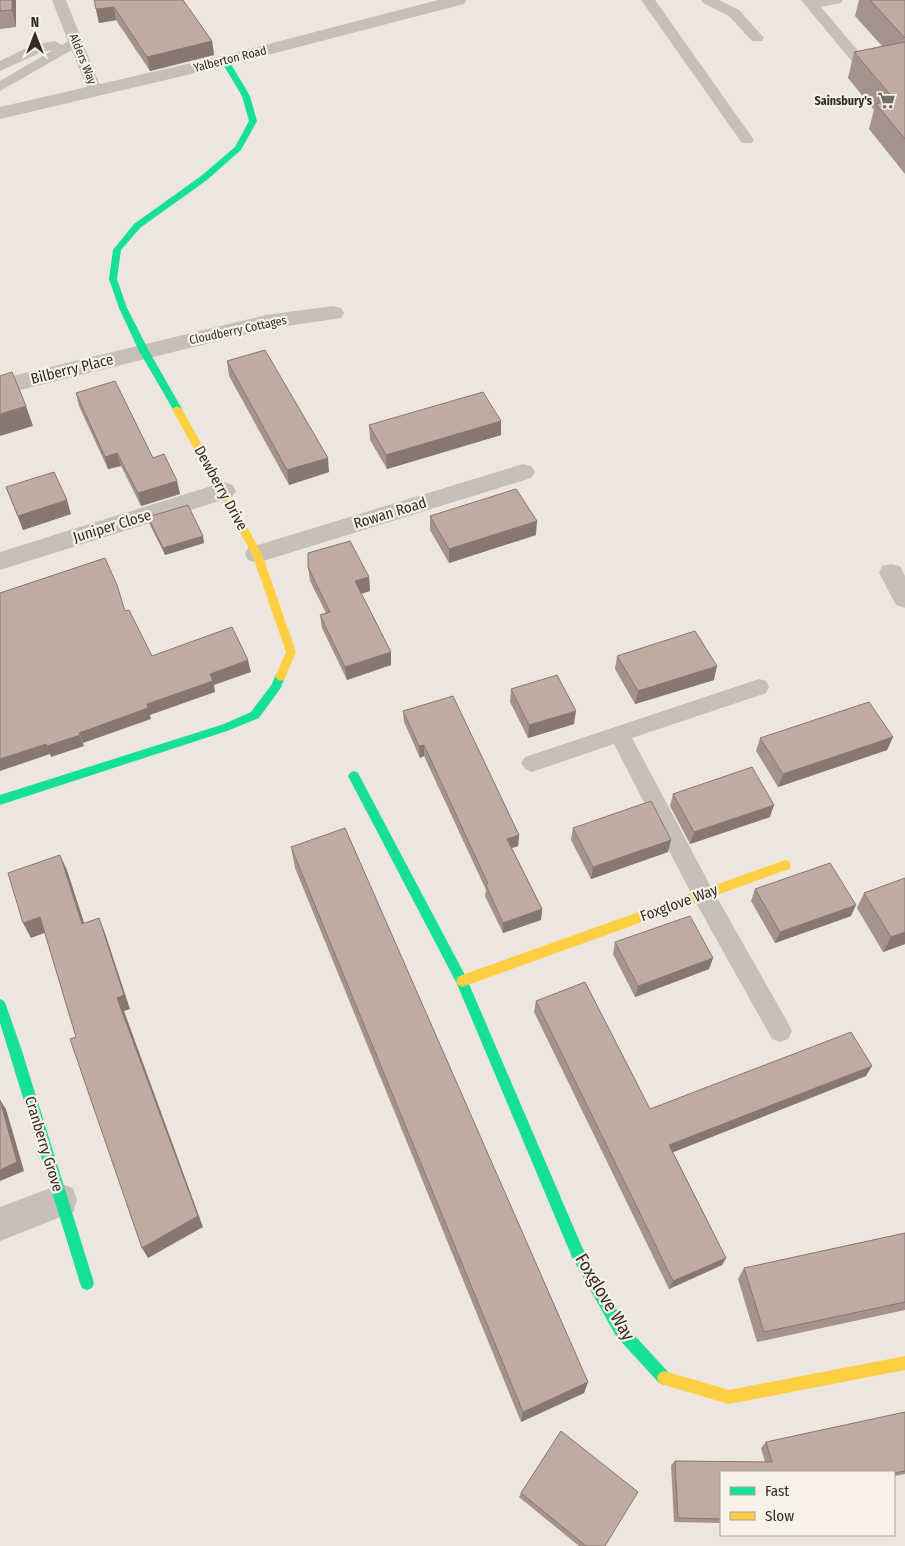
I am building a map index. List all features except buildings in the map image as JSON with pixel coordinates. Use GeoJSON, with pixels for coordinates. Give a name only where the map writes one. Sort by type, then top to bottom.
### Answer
{"type":"FeatureCollection","features":[{"type":"Feature","properties":{"kind":"street","name":"Yalberton Road"},"geometry":{"type":"LineString","coordinates":[[0,113],[225,61],[458,0]]}},
{"type":"Feature","properties":{"kind":"street","name":"Dewberry Drive"},"geometry":{"type":"LineString","coordinates":[[0,800],[227,727],[255,715],[276,686],[291,652],[256,554],[224,491],[144,352],[123,308],[113,279],[117,250],[136,226],[204,178],[238,148],[253,121],[246,96],[225,61]]}},
{"type":"Feature","properties":{"kind":"street","name":"Cloudberry Cottages"},"geometry":{"type":"LineString","coordinates":[[144,352],[266,322],[333,314]]}},
{"type":"Feature","properties":{"kind":"street","name":"Bilberry Place"},"geometry":{"type":"LineString","coordinates":[[0,387],[144,352]]}},
{"type":"Feature","properties":{"kind":"street","name":"Rowan Road"},"geometry":{"type":"LineString","coordinates":[[256,554],[523,472]]}},
{"type":"Feature","properties":{"kind":"street","name":"Juniper Close"},"geometry":{"type":"LineString","coordinates":[[0,561],[224,491]]}},
{"type":"Feature","properties":{"kind":"street"},"geometry":{"type":"LineString","coordinates":[[891,573],[905,598]]}},
{"type":"Feature","properties":{"kind":"street","name":"Foxglove Way"},"geometry":{"type":"LineString","coordinates":[[354,776],[462,981],[577,1252],[621,1330],[664,1378],[729,1397],[905,1363]]}},
{"type":"Feature","properties":{"kind":"street","name":"Foxglove Way"},"geometry":{"type":"LineString","coordinates":[[462,981],[784,865]]}},
{"type":"Feature","properties":{"kind":"street","name":"Cranberry Grove"},"geometry":{"type":"LineString","coordinates":[[0,1005],[16,1051],[87,1283]]}},
{"type":"Feature","properties":{"kind":"street"},"geometry":{"type":"LineString","coordinates":[[0,1224],[61,1200]]}},
{"type":"Feature","properties":{"kind":"lane","name":"Alders Way"},"geometry":{"type":"LineString","coordinates":[[59,0],[95,91]]}},
{"type":"Feature","properties":{"kind":"lane"},"geometry":{"type":"LineString","coordinates":[[648,0],[747,140]]}},
{"type":"Feature","properties":{"kind":"lane"},"geometry":{"type":"LineString","coordinates":[[708,0],[734,13],[757,38]]}},
{"type":"Feature","properties":{"kind":"lane"},"geometry":{"type":"LineString","coordinates":[[810,2],[836,0]]}},
{"type":"Feature","properties":{"kind":"lane"},"geometry":{"type":"LineString","coordinates":[[810,2],[859,61]]}},
{"type":"Feature","properties":{"kind":"lane"},"geometry":{"type":"LineString","coordinates":[[0,67],[38,48],[76,42]]}},
{"type":"Feature","properties":{"kind":"lane"},"geometry":{"type":"LineString","coordinates":[[0,87],[76,42]]}},
{"type":"Feature","properties":{"kind":"lane"},"geometry":{"type":"LineString","coordinates":[[532,763],[759,688]]}},
{"type":"Feature","properties":{"kind":"lane"},"geometry":{"type":"LineString","coordinates":[[619,734],[703,894],[780,1031]]}},
{"type":"Feature","properties":{"kind":"traffic: fast"},"geometry":{"type":"LineString","coordinates":[[177,409],[144,351],[123,308],[113,279],[117,250],[137,226],[204,178],[238,148],[253,121],[246,96],[225,61]]}},
{"type":"Feature","properties":{"kind":"traffic: fast"},"geometry":{"type":"LineString","coordinates":[[0,800],[227,727],[255,715],[276,686],[280,677]]}},
{"type":"Feature","properties":{"kind":"traffic: fast"},"geometry":{"type":"LineString","coordinates":[[354,776],[462,981],[577,1252],[621,1331],[664,1378]]}},
{"type":"Feature","properties":{"kind":"traffic: fast"},"geometry":{"type":"LineString","coordinates":[[0,1005],[16,1051],[87,1283]]}},
{"type":"Feature","properties":{"kind":"traffic: slow"},"geometry":{"type":"LineString","coordinates":[[177,409],[257,554],[291,652],[280,677]]}},
{"type":"Feature","properties":{"kind":"traffic: slow"},"geometry":{"type":"LineString","coordinates":[[462,981],[785,865]]}},
{"type":"Feature","properties":{"kind":"traffic: slow"},"geometry":{"type":"LineString","coordinates":[[664,1378],[729,1397],[905,1363]]}},
{"type":"Feature","properties":{"kind":"place","name":"Sainsbury's"},"geometry":{"type":"Point","coordinates":[886,101]}}]}
